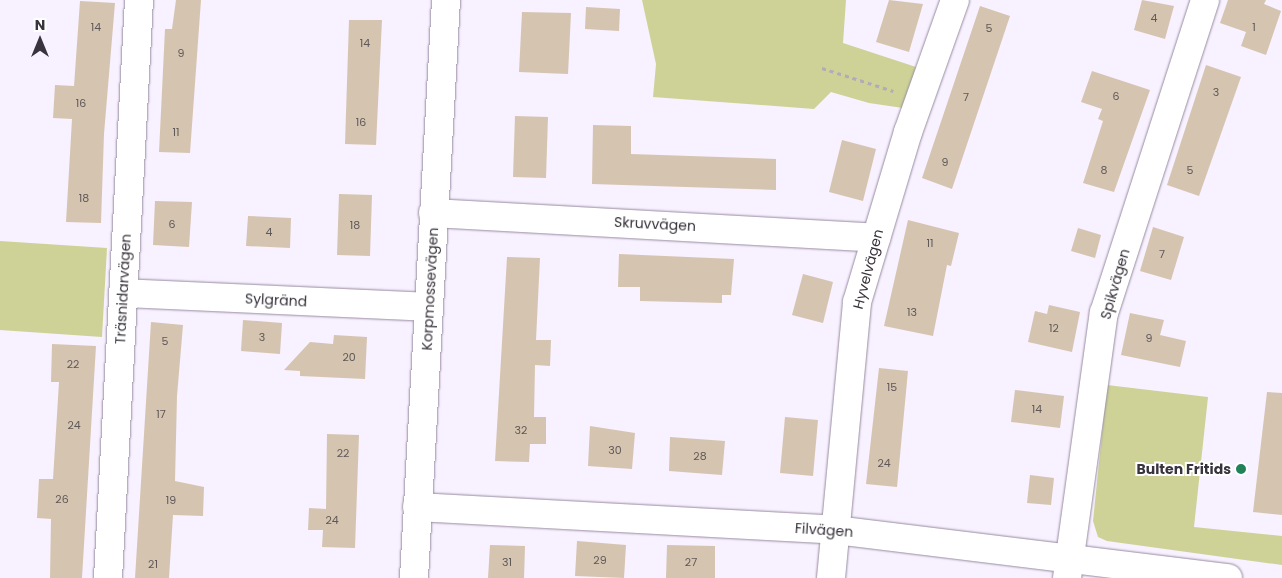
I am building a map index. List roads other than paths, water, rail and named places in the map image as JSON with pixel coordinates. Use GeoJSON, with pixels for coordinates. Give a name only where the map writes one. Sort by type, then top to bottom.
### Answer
{"type":"FeatureCollection","features":[{"type":"Feature","properties":{"kind":"street","name":"Träsnidarvägen"},"geometry":{"type":"LineString","coordinates":[[108,578],[140,0]]}},
{"type":"Feature","properties":{"kind":"street","name":"Korpmossevägen"},"geometry":{"type":"LineString","coordinates":[[414,578],[446,0]]}},
{"type":"Feature","properties":{"kind":"street","name":"Hyvelvägen"},"geometry":{"type":"LineString","coordinates":[[831,578],[857,302],[919,99],[955,0]]}},
{"type":"Feature","properties":{"kind":"street","name":"Spikvägen"},"geometry":{"type":"LineString","coordinates":[[1068,568],[1104,313],[1206,0]]}},
{"type":"Feature","properties":{"kind":"street","name":"Skruvvägen"},"geometry":{"type":"LineString","coordinates":[[434,213],[876,238]]}},
{"type":"Feature","properties":{"kind":"street","name":"Sylgränd"},"geometry":{"type":"LineString","coordinates":[[123,293],[429,308]]}},
{"type":"Feature","properties":{"kind":"street","name":"Filvägen"},"geometry":{"type":"LineString","coordinates":[[417,507],[836,530],[1068,568],[1228,578]]}},
{"type":"Feature","properties":{"kind":"place","name":"Bulten Fritids"},"geometry":{"type":"Point","coordinates":[1241,469]}}]}
